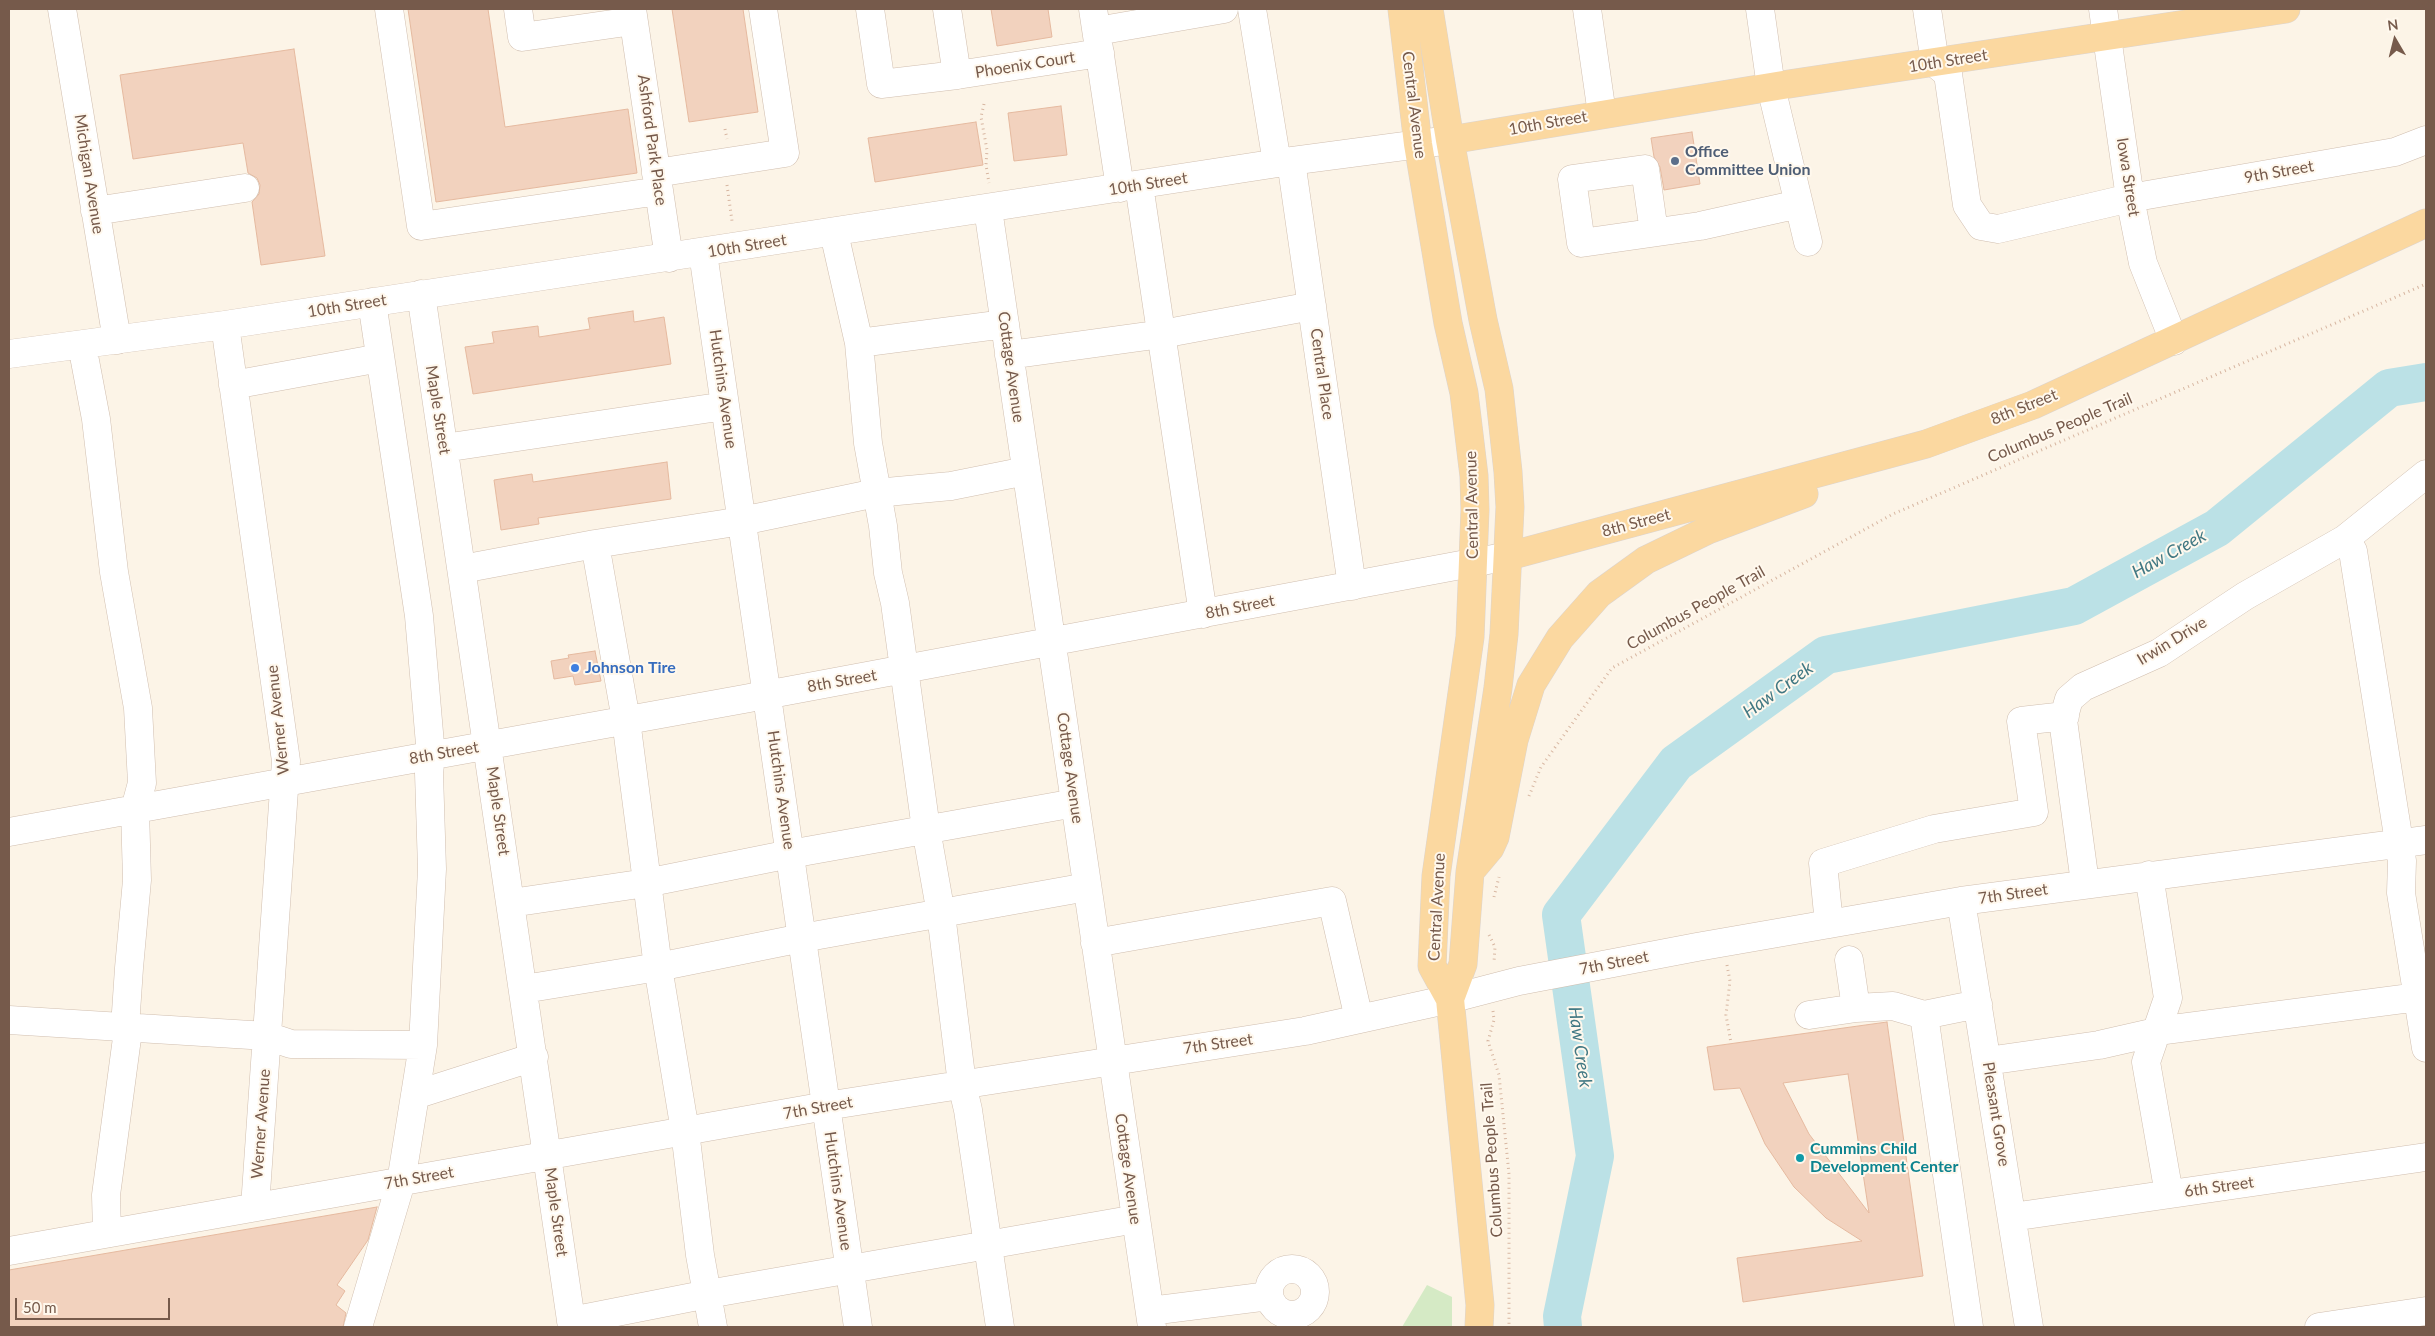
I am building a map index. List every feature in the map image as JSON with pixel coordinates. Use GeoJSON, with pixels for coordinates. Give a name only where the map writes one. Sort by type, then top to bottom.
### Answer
{"type":"FeatureCollection","features":[{"type":"Feature","properties":{"kind":"main road","name":"Central Avenue"},"geometry":{"type":"LineString","coordinates":[[1402,9],[1418,144],[1448,324],[1464,393],[1470,435],[1475,510],[1469,646],[1436,876],[1432,966],[1450,999],[1480,1305],[1479,1327]]}},
{"type":"Feature","properties":{"kind":"main road","name":"Central Avenue"},"geometry":{"type":"LineString","coordinates":[[1429,9],[1450,140],[1483,320],[1499,389],[1508,472],[1509,556],[1499,679],[1470,872],[1464,964],[1450,999]]}},
{"type":"Feature","properties":{"kind":"main road","name":"10th Street"},"geometry":{"type":"LineString","coordinates":[[1450,140],[1772,87],[2270,10]]}},
{"type":"Feature","properties":{"kind":"main road","name":"8th Street"},"geometry":{"type":"LineString","coordinates":[[1509,556],[1926,444],[2033,404],[2174,341],[2426,223]]}},
{"type":"Feature","properties":{"kind":"main road"},"geometry":{"type":"LineString","coordinates":[[1470,872],[1490,848],[1495,837],[1514,740],[1531,685],[1560,638],[1599,594],[1646,560],[1708,530],[1800,496],[1856,464]]}},
{"type":"Feature","properties":{"kind":"street","name":"Michigan Avenue"},"geometry":{"type":"LineString","coordinates":[[62,9],[117,340]]}},
{"type":"Feature","properties":{"kind":"street"},"geometry":{"type":"LineString","coordinates":[[389,9],[422,226],[658,182],[785,153],[763,9]]}},
{"type":"Feature","properties":{"kind":"street","name":"Ashford Park Place"},"geometry":{"type":"LineString","coordinates":[[518,9],[522,37],[632,15],[669,258]]}},
{"type":"Feature","properties":{"kind":"street"},"geometry":{"type":"LineString","coordinates":[[870,9],[881,84],[957,75]]}},
{"type":"Feature","properties":{"kind":"street","name":"Phoenix Court"},"geometry":{"type":"LineString","coordinates":[[947,9],[957,75],[1097,31],[1224,9]]}},
{"type":"Feature","properties":{"kind":"street","name":"Central Place"},"geometry":{"type":"LineString","coordinates":[[1252,9],[1312,306],[1352,586]]}},
{"type":"Feature","properties":{"kind":"street"},"geometry":{"type":"LineString","coordinates":[[1587,9],[1602,114]]}},
{"type":"Feature","properties":{"kind":"street"},"geometry":{"type":"LineString","coordinates":[[1760,9],[1772,87],[1808,242]]}},
{"type":"Feature","properties":{"kind":"street"},"geometry":{"type":"LineString","coordinates":[[1927,9],[1935,62]]}},
{"type":"Feature","properties":{"kind":"street","name":"Iowa Street"},"geometry":{"type":"LineString","coordinates":[[2103,9],[2130,198],[2143,263],[2174,341]]}},
{"type":"Feature","properties":{"kind":"street"},"geometry":{"type":"LineString","coordinates":[[1097,31],[1162,334],[1204,614]]}},
{"type":"Feature","properties":{"kind":"street","name":"9th Street"},"geometry":{"type":"LineString","coordinates":[[1935,62],[1948,74],[1967,205],[1981,226],[1998,229],[2130,198],[2395,152],[2426,140]]}},
{"type":"Feature","properties":{"kind":"street","name":"10th Street"},"geometry":{"type":"LineString","coordinates":[[9,354],[225,325],[834,232],[988,196],[1130,187],[1284,162],[1450,140]]}},
{"type":"Feature","properties":{"kind":"street"},"geometry":{"type":"LineString","coordinates":[[95,211],[245,188]]}},
{"type":"Feature","properties":{"kind":"street","name":"Cottage Avenue"},"geometry":{"type":"LineString","coordinates":[[988,196],[1004,324],[1151,1319]]}},
{"type":"Feature","properties":{"kind":"street"},"geometry":{"type":"LineString","coordinates":[[1654,232],[1700,226],[1799,204]]}},
{"type":"Feature","properties":{"kind":"street"},"geometry":{"type":"LineString","coordinates":[[834,232],[859,343],[862,388],[876,493],[883,526],[888,573],[895,603],[926,830],[941,914],[962,1084],[968,1110],[1000,1327]]}},
{"type":"Feature","properties":{"kind":"street","name":"Hutchins Avenue"},"geometry":{"type":"LineString","coordinates":[[703,253],[858,1327]]}},
{"type":"Feature","properties":{"kind":"street","name":"Maple Street"},"geometry":{"type":"LineString","coordinates":[[421,294],[572,1324]]}},
{"type":"Feature","properties":{"kind":"street"},"geometry":{"type":"LineString","coordinates":[[358,1327],[400,1182],[416,1096],[423,1045],[432,869],[429,772],[431,756],[419,616],[372,302]]}},
{"type":"Feature","properties":{"kind":"street"},"geometry":{"type":"LineString","coordinates":[[1009,355],[1162,334],[1312,306]]}},
{"type":"Feature","properties":{"kind":"street"},"geometry":{"type":"LineString","coordinates":[[859,343],[1004,324]]}},
{"type":"Feature","properties":{"kind":"street","name":"Werner Avenue"},"geometry":{"type":"LineString","coordinates":[[225,325],[286,761],[255,1207]]}},
{"type":"Feature","properties":{"kind":"street"},"geometry":{"type":"LineString","coordinates":[[82,344],[96,419],[114,572],[138,708],[142,783],[135,809],[137,880],[125,1027],[127,1038],[106,1195],[107,1233]]}},
{"type":"Feature","properties":{"kind":"street"},"geometry":{"type":"LineString","coordinates":[[234,385],[380,358]]}},
{"type":"Feature","properties":{"kind":"street"},"geometry":{"type":"LineString","coordinates":[[444,448],[726,406]]}},
{"type":"Feature","properties":{"kind":"street"},"geometry":{"type":"LineString","coordinates":[[462,569],[594,544],[742,521],[876,493],[951,486],[1026,471]]}},
{"type":"Feature","properties":{"kind":"street","name":"Irwin Drive"},"geometry":{"type":"LineString","coordinates":[[2085,884],[2063,720],[2070,699],[2083,687],[2159,653],[2245,596],[2345,539],[2426,474]]}},
{"type":"Feature","properties":{"kind":"street"},"geometry":{"type":"LineString","coordinates":[[2345,539],[2353,551],[2402,862],[2401,892],[2422,997],[2426,1048]]}},
{"type":"Feature","properties":{"kind":"street"},"geometry":{"type":"LineString","coordinates":[[594,544],[626,720],[658,967],[685,1131],[700,1255],[713,1327]]}},
{"type":"Feature","properties":{"kind":"street","name":"8th Street"},"geometry":{"type":"LineString","coordinates":[[9,832],[904,670],[1509,556]]}},
{"type":"Feature","properties":{"kind":"street"},"geometry":{"type":"LineString","coordinates":[[1829,924],[1823,863],[1934,829],[2034,812],[2021,721],[2065,716]]}},
{"type":"Feature","properties":{"kind":"street"},"geometry":{"type":"LineString","coordinates":[[2033,802],[2074,798]]}},
{"type":"Feature","properties":{"kind":"street"},"geometry":{"type":"LineString","coordinates":[[511,903],[646,883],[790,854],[1075,803]]}},
{"type":"Feature","properties":{"kind":"street","name":"7th Street"},"geometry":{"type":"LineString","coordinates":[[9,1251],[826,1106],[1112,1059],[1305,1031],[1450,999],[1519,981],[1697,947],[1961,901],[2426,840]]}},
{"type":"Feature","properties":{"kind":"street"},"geometry":{"type":"LineString","coordinates":[[2149,876],[2168,998],[2146,1062],[2168,1194]]}},
{"type":"Feature","properties":{"kind":"street"},"geometry":{"type":"LineString","coordinates":[[524,989],[658,967],[802,938],[1087,887]]}},
{"type":"Feature","properties":{"kind":"street"},"geometry":{"type":"LineString","coordinates":[[1095,943],[1332,901],[1358,1019]]}},
{"type":"Feature","properties":{"kind":"street","name":"Pleasant Grove"},"geometry":{"type":"LineString","coordinates":[[1961,901],[2029,1327]]}},
{"type":"Feature","properties":{"kind":"street"},"geometry":{"type":"LineString","coordinates":[[1849,960],[1856,1008]]}},
{"type":"Feature","properties":{"kind":"street"},"geometry":{"type":"LineString","coordinates":[[1987,1060],[2098,1045],[2156,1033],[2422,997]]}},
{"type":"Feature","properties":{"kind":"street"},"geometry":{"type":"LineString","coordinates":[[1809,1015],[1856,1008],[1893,1006],[1924,1015],[1978,1004]]}},
{"type":"Feature","properties":{"kind":"street"},"geometry":{"type":"LineString","coordinates":[[1924,1015],[1968,1320]]}},
{"type":"Feature","properties":{"kind":"street"},"geometry":{"type":"LineString","coordinates":[[9,1020],[267,1036],[291,1044],[423,1045]]}},
{"type":"Feature","properties":{"kind":"street"},"geometry":{"type":"LineString","coordinates":[[416,1096],[534,1057]]}},
{"type":"Feature","properties":{"kind":"street","name":"6th Street"},"geometry":{"type":"LineString","coordinates":[[2012,1217],[2426,1157]]}},
{"type":"Feature","properties":{"kind":"street"},"geometry":{"type":"LineString","coordinates":[[572,1324],[708,1294],[1136,1219]]}},
{"type":"Feature","properties":{"kind":"street"},"geometry":{"type":"LineString","coordinates":[[1151,1319],[1269,1296]]}},
{"type":"Feature","properties":{"kind":"street"},"geometry":{"type":"LineString","coordinates":[[2319,1327],[2426,1311]]}},
{"type":"Feature","properties":{"kind":"path"},"geometry":{"type":"LineString","coordinates":[[984,104],[981,117],[988,196]]}},
{"type":"Feature","properties":{"kind":"path","name":"Columbus People Trail"},"geometry":{"type":"LineString","coordinates":[[1527,802],[1541,767],[1612,668],[1893,514],[2426,284]]}},
{"type":"Feature","properties":{"kind":"path"},"geometry":{"type":"LineString","coordinates":[[1492,906],[1500,872]]}},
{"type":"Feature","properties":{"kind":"path","name":"Columbus People Trail"},"geometry":{"type":"LineString","coordinates":[[1488,928],[1488,934],[1495,947],[1492,988],[1494,1020],[1488,1041],[1499,1075],[1509,1174],[1509,1327]]}},
{"type":"Feature","properties":{"kind":"path"},"geometry":{"type":"LineString","coordinates":[[1727,964],[1730,981],[1726,1015],[1731,1043]]}},
{"type":"Feature","properties":{"kind":"green space"},"geometry":{"type":"Polygon","coordinates":[[[1427,1285],[1452,1297],[1452,1327],[1402,1327],[1427,1285]]]}},
{"type":"Feature","properties":{"kind":"building"},"geometry":{"type":"Polygon","coordinates":[[[408,9],[488,9],[505,127],[628,109],[637,173],[436,202],[408,9]]]}},
{"type":"Feature","properties":{"kind":"building"},"geometry":{"type":"Polygon","coordinates":[[[672,9],[743,9],[758,112],[689,122],[672,9]]]}},
{"type":"Feature","properties":{"kind":"building"},"geometry":{"type":"Polygon","coordinates":[[[991,9],[1048,9],[1052,37],[997,46],[991,9]]]}},
{"type":"Feature","properties":{"kind":"building"},"geometry":{"type":"Polygon","coordinates":[[[294,49],[325,256],[261,265],[252,202],[259,194],[260,185],[257,178],[248,173],[243,143],[133,159],[120,75],[294,49]]]}},
{"type":"Feature","properties":{"kind":"building"},"geometry":{"type":"Polygon","coordinates":[[[1061,106],[1067,155],[1014,161],[1008,113],[1061,106]]]}},
{"type":"Feature","properties":{"kind":"building"},"geometry":{"type":"Polygon","coordinates":[[[976,122],[983,165],[875,182],[868,138],[976,122]]]}},
{"type":"Feature","properties":{"kind":"building","name":"Office Committee Union"},"geometry":{"type":"Polygon","coordinates":[[[1692,132],[1700,184],[1664,190],[1660,167],[1654,157],[1651,138],[1692,132]]]}},
{"type":"Feature","properties":{"kind":"building"},"geometry":{"type":"Polygon","coordinates":[[[633,311],[634,322],[664,317],[671,364],[473,394],[465,347],[494,343],[492,332],[538,326],[539,337],[590,329],[588,318],[633,311]]]}},
{"type":"Feature","properties":{"kind":"building"},"geometry":{"type":"Polygon","coordinates":[[[667,462],[671,499],[538,518],[539,524],[501,530],[494,480],[532,474],[533,482],[667,462]]]}},
{"type":"Feature","properties":{"kind":"building","name":"Johnson Tire"},"geometry":{"type":"Polygon","coordinates":[[[595,651],[601,681],[575,685],[573,676],[554,679],[551,661],[569,658],[568,655],[595,651]]]}},
{"type":"Feature","properties":{"kind":"building","name":"Cummins Child Development Center"},"geometry":{"type":"Polygon","coordinates":[[[1887,1022],[1923,1276],[1743,1302],[1737,1258],[1862,1241],[1826,1218],[1794,1187],[1765,1144],[1740,1088],[1714,1090],[1707,1047],[1887,1022]],[[1848,1074],[1783,1083],[1809,1134],[1869,1213],[1848,1074]]]}},
{"type":"Feature","properties":{"kind":"building"},"geometry":{"type":"Polygon","coordinates":[[[377,1207],[368,1240],[337,1285],[345,1291],[336,1305],[346,1313],[343,1327],[9,1327],[9,1270],[377,1207]]]}},
{"type":"Feature","properties":{"kind":"waterway","name":"Haw Creek"},"geometry":{"type":"LineString","coordinates":[[1563,1327],[1562,1316],[1595,1156],[1561,915],[1676,763],[1826,655],[2074,606],[2217,528],[2389,388],[2426,382]]}},
{"type":"Feature","properties":{"kind":"place","name":"Office Committee Union"},"geometry":{"type":"Point","coordinates":[1675,161]}},
{"type":"Feature","properties":{"kind":"place","name":"Johnson Tire"},"geometry":{"type":"Point","coordinates":[575,668]}},
{"type":"Feature","properties":{"kind":"place","name":"Cummins Child Development Center"},"geometry":{"type":"Point","coordinates":[1800,1158]}}]}
